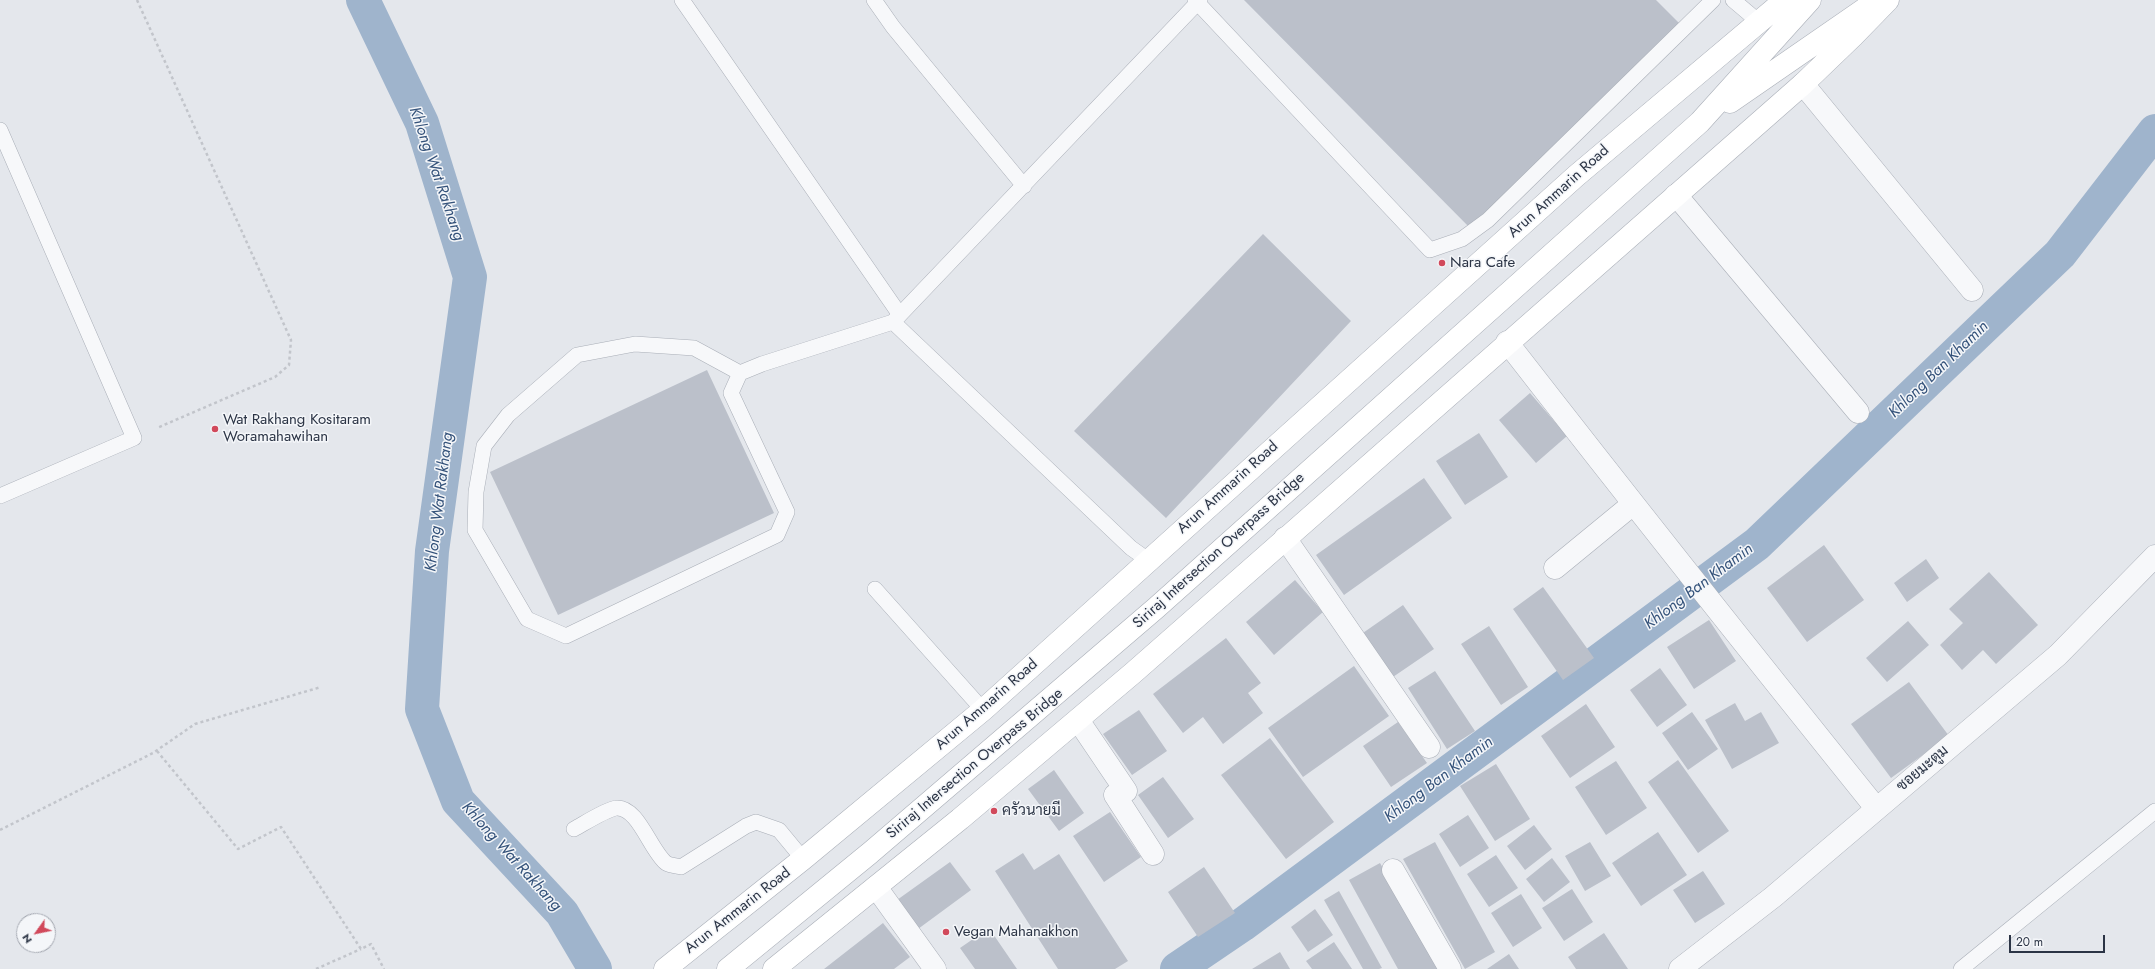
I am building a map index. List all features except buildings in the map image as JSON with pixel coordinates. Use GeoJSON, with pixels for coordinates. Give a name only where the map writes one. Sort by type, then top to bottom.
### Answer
{"type":"FeatureCollection","features":[{"type":"Feature","properties":{"kind":"main road","name":"Arun Ammarin Road"},"geometry":{"type":"LineString","coordinates":[[665,969],[803,859],[983,710],[1576,176],[1785,0]]}},
{"type":"Feature","properties":{"kind":"main road","name":"Siriraj Intersection Overpass Bridge"},"geometry":{"type":"LineString","coordinates":[[728,969],[870,853],[1012,733],[1156,608],[1700,122],[1810,0]]}},
{"type":"Feature","properties":{"kind":"main road","name":"Siriraj Intersection Overpass Bridge"},"geometry":{"type":"LineString","coordinates":[[1700,122],[1878,0]]}},
{"type":"Feature","properties":{"kind":"main road"},"geometry":{"type":"LineString","coordinates":[[774,969],[1078,720],[1507,342],[1803,84],[1854,36],[1888,0]]}},
{"type":"Feature","properties":{"kind":"street"},"geometry":{"type":"LineString","coordinates":[[1803,84],[1972,290]]}},
{"type":"Feature","properties":{"kind":"street"},"geometry":{"type":"LineString","coordinates":[[1676,195],[1858,412]]}},
{"type":"Feature","properties":{"kind":"street"},"geometry":{"type":"LineString","coordinates":[[1507,342],[1633,504],[1876,808]]}},
{"type":"Feature","properties":{"kind":"street"},"geometry":{"type":"LineString","coordinates":[[1555,568],[1633,504]]}},
{"type":"Feature","properties":{"kind":"street"},"geometry":{"type":"LineString","coordinates":[[1285,538],[1429,747]]}},
{"type":"Feature","properties":{"kind":"street","name":"ซอยมะตูม"},"geometry":{"type":"LineString","coordinates":[[1680,969],[1773,897],[2058,655],[2155,556]]}},
{"type":"Feature","properties":{"kind":"street"},"geometry":{"type":"LineString","coordinates":[[1078,720],[1126,791],[1115,795],[1153,854]]}},
{"type":"Feature","properties":{"kind":"street"},"geometry":{"type":"LineString","coordinates":[[1393,870],[1450,969]]}},
{"type":"Feature","properties":{"kind":"street"},"geometry":{"type":"LineString","coordinates":[[876,887],[935,969]]}},
{"type":"Feature","properties":{"kind":"lane"},"geometry":{"type":"LineString","coordinates":[[682,0],[896,319],[1131,548],[1148,560]]}},
{"type":"Feature","properties":{"kind":"lane"},"geometry":{"type":"LineString","coordinates":[[874,0],[894,27],[1024,186]]}},
{"type":"Feature","properties":{"kind":"lane"},"geometry":{"type":"LineString","coordinates":[[740,373],[694,348],[635,344],[577,355],[508,414],[484,446],[476,492],[475,530],[527,619],[566,636],[777,535],[787,512],[732,393],[740,373],[762,364],[896,319],[940,271],[1024,186],[1197,1],[1430,250],[1462,239],[1488,220],[1713,0]]}},
{"type":"Feature","properties":{"kind":"lane"},"geometry":{"type":"LineString","coordinates":[[1733,0],[1759,22]]}},
{"type":"Feature","properties":{"kind":"lane"},"geometry":{"type":"LineString","coordinates":[[0,130],[134,438],[0,496]]}},
{"type":"Feature","properties":{"kind":"lane"},"geometry":{"type":"LineString","coordinates":[[876,589],[983,710]]}},
{"type":"Feature","properties":{"kind":"lane"},"geometry":{"type":"LineString","coordinates":[[574,829],[615,808],[626,809],[635,816],[653,848],[667,864],[680,867],[746,826],[756,822],[779,830],[803,859]]}},
{"type":"Feature","properties":{"kind":"lane"},"geometry":{"type":"LineString","coordinates":[[1961,969],[2155,811]]}},
{"type":"Feature","properties":{"kind":"path"},"geometry":{"type":"LineString","coordinates":[[134,438],[275,377],[289,365],[291,340],[137,0]]}},
{"type":"Feature","properties":{"kind":"path"},"geometry":{"type":"LineString","coordinates":[[0,830],[157,751],[195,724],[321,687]]}},
{"type":"Feature","properties":{"kind":"path"},"geometry":{"type":"LineString","coordinates":[[157,751],[238,849],[281,827],[361,949]]}},
{"type":"Feature","properties":{"kind":"path"},"geometry":{"type":"LineString","coordinates":[[316,969],[371,944],[384,969]]}},
{"type":"Feature","properties":{"kind":"waterway","name":"Khlong Wat Rakhang"},"geometry":{"type":"LineString","coordinates":[[363,0],[422,123],[470,277],[432,551],[422,709],[458,801],[562,913],[595,969]]}},
{"type":"Feature","properties":{"kind":"waterway","name":"Khlong Ban Khamin"},"geometry":{"type":"LineString","coordinates":[[1177,969],[1242,925],[1757,544],[2060,254],[2155,131]]}},
{"type":"Feature","properties":{"kind":"place","name":"Nara Cafe"},"geometry":{"type":"Point","coordinates":[1442,263]}},
{"type":"Feature","properties":{"kind":"place","name":"Wat Rakhang Kositaram Woramahawihan"},"geometry":{"type":"Point","coordinates":[215,429]}},
{"type":"Feature","properties":{"kind":"place","name":"ครัวนายมี"},"geometry":{"type":"Point","coordinates":[994,811]}},
{"type":"Feature","properties":{"kind":"place","name":"Vegan Mahanakhon"},"geometry":{"type":"Point","coordinates":[946,932]}}]}
